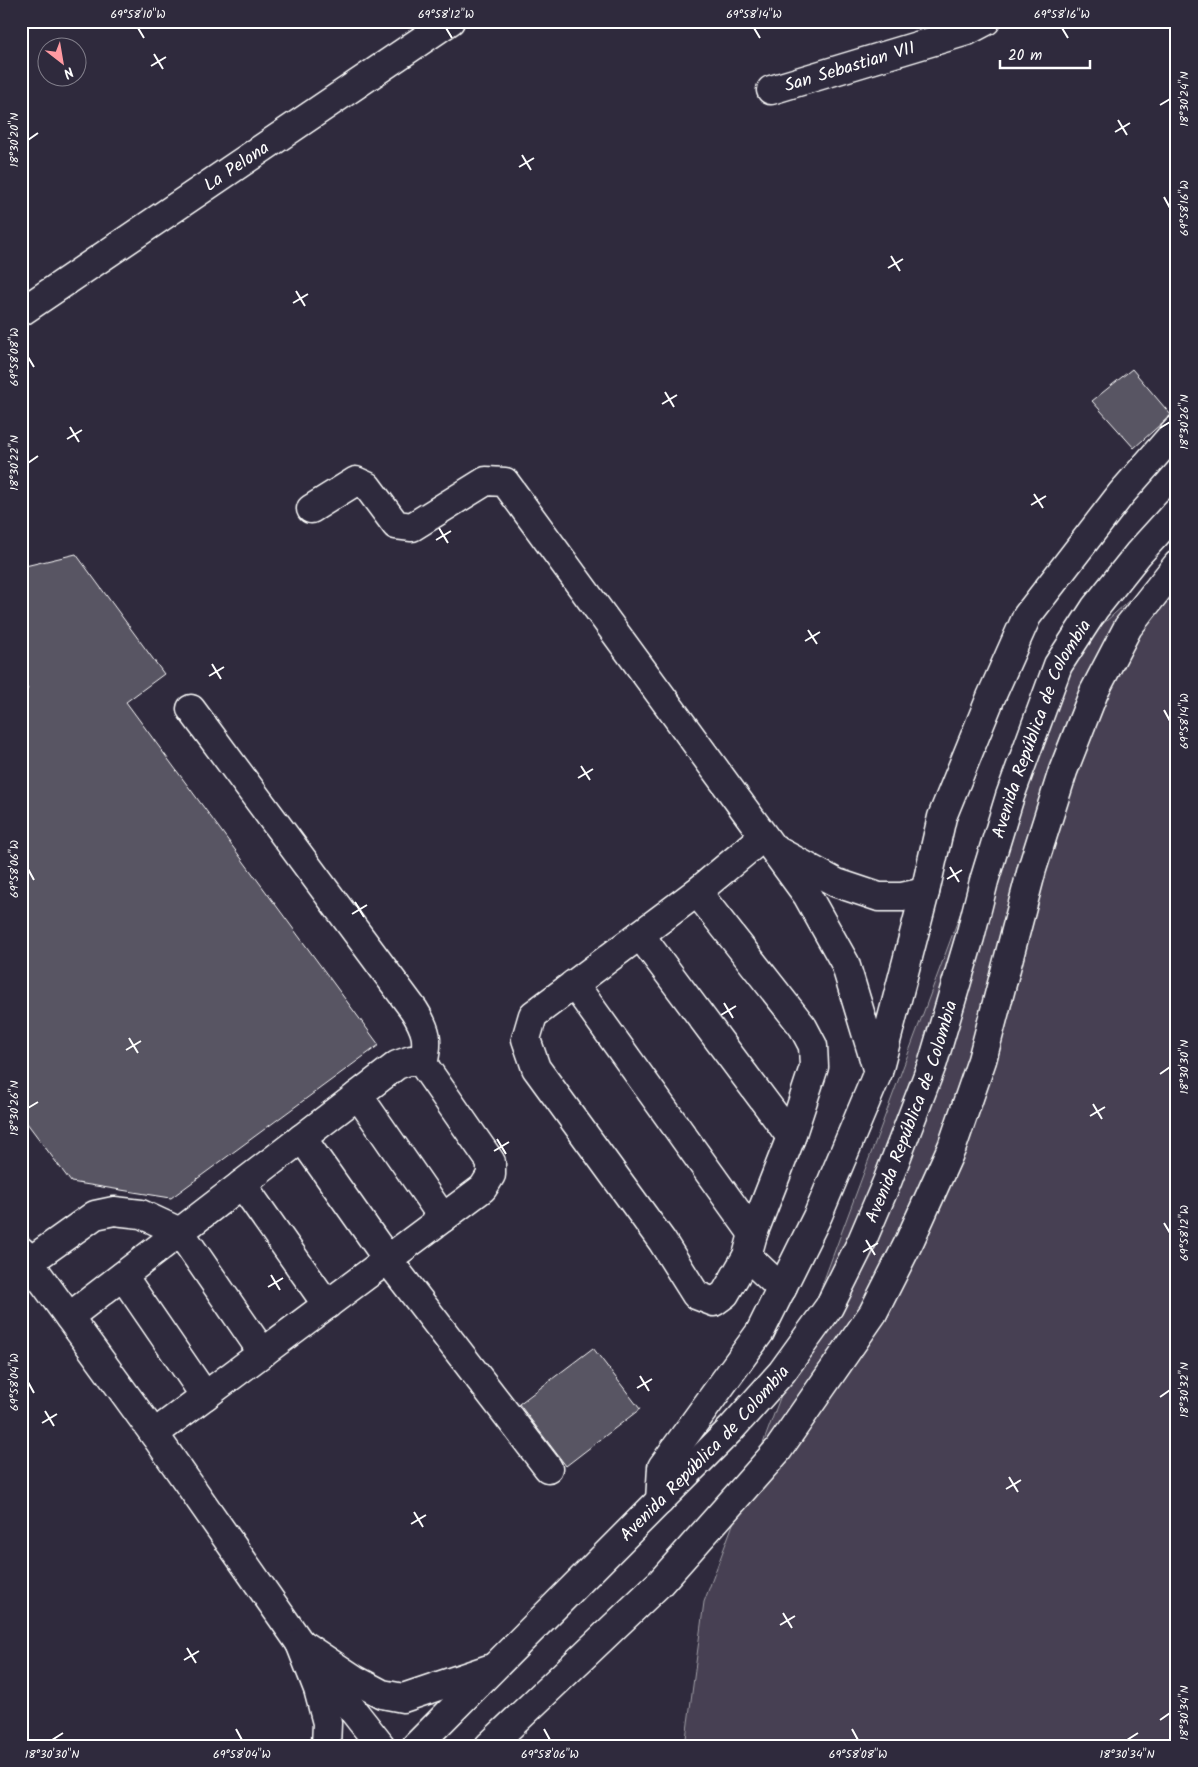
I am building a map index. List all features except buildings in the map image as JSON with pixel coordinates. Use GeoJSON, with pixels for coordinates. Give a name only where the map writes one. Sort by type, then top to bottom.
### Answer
{"type":"FeatureCollection","features":[{"type":"Feature","properties":{"kind":"main road","name":"La Pelona"},"geometry":{"type":"LineString","coordinates":[[21,312],[450,21]]}},
{"type":"Feature","properties":{"kind":"main road","name":"San Sebastian VII"},"geometry":{"type":"LineString","coordinates":[[771,90],[967,31],[986,21]]}},
{"type":"Feature","properties":{"kind":"main road"},"geometry":{"type":"LineString","coordinates":[[660,1501],[662,1467],[760,1332],[818,1215],[878,1072],[925,892],[942,817],[991,697],[1027,616],[1121,494],[1177,430]]}},
{"type":"Feature","properties":{"kind":"main road"},"geometry":{"type":"LineString","coordinates":[[311,509],[356,481],[366,486],[396,525],[412,527],[486,481],[505,482],[806,895],[844,963],[878,1072]]}},
{"type":"Feature","properties":{"kind":"main road","name":"Avenida República de Colombia"},"geometry":{"type":"LineString","coordinates":[[416,1746],[730,1429],[782,1372],[829,1307],[861,1243],[887,1182],[933,1062],[1010,796],[1058,666],[1095,608],[1138,554],[1177,511]]}},
{"type":"Feature","properties":{"kind":"main road","name":"Avenida República de Colombia"},"geometry":{"type":"LineString","coordinates":[[489,1746],[660,1583],[772,1456],[808,1409],[873,1313],[910,1240],[952,1147],[982,1060],[1032,869],[1063,771],[1094,692],[1128,627],[1177,565]]}},
{"type":"Feature","properties":{"kind":"main road"},"geometry":{"type":"LineString","coordinates":[[191,709],[414,1010],[424,1027],[427,1048],[423,1064]]}},
{"type":"Feature","properties":{"kind":"main road"},"geometry":{"type":"LineString","coordinates":[[766,841],[792,860],[837,883],[879,897],[902,897],[925,892]]}},
{"type":"Feature","properties":{"kind":"main road"},"geometry":{"type":"LineString","coordinates":[[697,892],[803,1027],[813,1046],[814,1067],[791,1138],[750,1245],[725,1294],[714,1302],[696,1295],[662,1241],[536,1068],[526,1039],[533,1015],[640,934],[766,841]]}},
{"type":"Feature","properties":{"kind":"main road"},"geometry":{"type":"LineString","coordinates":[[640,934],[791,1138]]}},
{"type":"Feature","properties":{"kind":"main road"},"geometry":{"type":"LineString","coordinates":[[574,984],[750,1245],[782,1289]]}},
{"type":"Feature","properties":{"kind":"main road"},"geometry":{"type":"LineString","coordinates":[[69,1317],[397,1065],[410,1060],[423,1064],[491,1162],[491,1175],[484,1188],[154,1434]]}},
{"type":"Feature","properties":{"kind":"main road"},"geometry":{"type":"LineString","coordinates":[[358,1095],[443,1218]]}},
{"type":"Feature","properties":{"kind":"main road"},"geometry":{"type":"LineString","coordinates":[[302,1138],[388,1260],[548,1468]]}},
{"type":"Feature","properties":{"kind":"main road"},"geometry":{"type":"LineString","coordinates":[[242,1184],[327,1305]]}},
{"type":"Feature","properties":{"kind":"main road"},"geometry":{"type":"LineString","coordinates":[[263,1353],[180,1232],[141,1214],[114,1211],[95,1215],[25,1257],[154,1434],[300,1643],[381,1746]]}},
{"type":"Feature","properties":{"kind":"main road"},"geometry":{"type":"LineString","coordinates":[[123,1276],[205,1396]]}},
{"type":"Feature","properties":{"kind":"main road"},"geometry":{"type":"LineString","coordinates":[[300,1643],[354,1680],[382,1694],[403,1698],[496,1667]]}},
{"type":"Feature","properties":{"kind":"main road"},"geometry":{"type":"LineString","coordinates":[[300,1643],[318,1689],[327,1724],[326,1746]]}},
{"type":"Feature","properties":{"kind":"shaded area"},"geometry":{"type":"Polygon","coordinates":[[[1177,558],[1177,1746],[685,1746],[704,1602],[1051,670],[1177,558]]]}}]}
